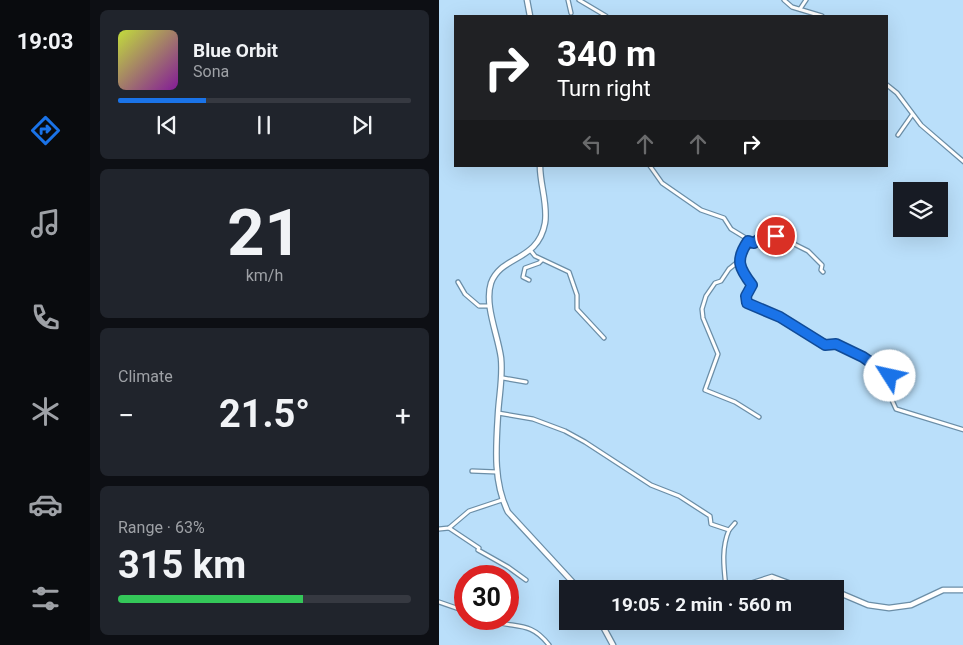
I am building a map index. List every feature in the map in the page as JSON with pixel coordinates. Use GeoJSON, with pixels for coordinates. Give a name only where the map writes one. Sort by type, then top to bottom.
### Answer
{"type":"FeatureCollection","features":[{"type":"Feature","properties":{"kind":"main road"},"geometry":{"type":"LineString","coordinates":[[527,0],[530,15]]}},
{"type":"Feature","properties":{"kind":"main road"},"geometry":{"type":"LineString","coordinates":[[541,167],[546,218],[541,237],[531,251],[512,262],[493,279],[489,295],[499,345],[503,378],[497,413],[497,472],[502,500],[513,519],[571,580]]}},
{"type":"Feature","properties":{"kind":"main road"},"geometry":{"type":"LineString","coordinates":[[763,580],[772,577],[780,580]]}},
{"type":"Feature","properties":{"kind":"main road"},"geometry":{"type":"LineString","coordinates":[[844,595],[868,605],[889,608],[911,605],[943,590],[963,590]]}},
{"type":"Feature","properties":{"kind":"main road"},"geometry":{"type":"LineString","coordinates":[[605,630],[613,645]]}},
{"type":"Feature","properties":{"kind":"street"},"geometry":{"type":"LineString","coordinates":[[568,0],[571,13]]}},
{"type":"Feature","properties":{"kind":"street"},"geometry":{"type":"LineString","coordinates":[[579,0],[604,15]]}},
{"type":"Feature","properties":{"kind":"street"},"geometry":{"type":"LineString","coordinates":[[784,0],[792,7],[819,15]]}},
{"type":"Feature","properties":{"kind":"street"},"geometry":{"type":"LineString","coordinates":[[800,9],[806,0]]}},
{"type":"Feature","properties":{"kind":"street"},"geometry":{"type":"LineString","coordinates":[[888,86],[897,92],[912,115],[927,131],[963,162]]}},
{"type":"Feature","properties":{"kind":"street"},"geometry":{"type":"LineString","coordinates":[[899,135],[912,115]]}},
{"type":"Feature","properties":{"kind":"street"},"geometry":{"type":"LineString","coordinates":[[651,167],[662,182],[701,210],[724,218],[731,229],[740,232],[748,241],[754,243],[767,233],[772,233],[811,253],[822,265],[821,270],[823,272]]}},
{"type":"Feature","properties":{"kind":"street"},"geometry":{"type":"LineString","coordinates":[[748,241],[739,261],[729,269],[721,281],[715,283],[703,304],[703,318],[719,354],[705,390],[735,402],[759,417]]}},
{"type":"Feature","properties":{"kind":"street"},"geometry":{"type":"LineString","coordinates":[[531,251],[542,260],[569,272],[577,294],[577,309],[604,338]]}},
{"type":"Feature","properties":{"kind":"street"},"geometry":{"type":"LineString","coordinates":[[529,280],[523,277],[525,268],[542,260]]}},
{"type":"Feature","properties":{"kind":"street"},"geometry":{"type":"LineString","coordinates":[[739,261],[744,277],[752,285],[746,296],[747,303],[780,317],[825,345],[836,344],[863,357],[890,376],[895,383],[891,398],[895,409],[963,430]]}},
{"type":"Feature","properties":{"kind":"street"},"geometry":{"type":"LineString","coordinates":[[458,282],[465,294],[479,306],[490,306]]}},
{"type":"Feature","properties":{"kind":"street"},"geometry":{"type":"LineString","coordinates":[[503,378],[526,382]]}},
{"type":"Feature","properties":{"kind":"street"},"geometry":{"type":"LineString","coordinates":[[497,413],[533,419],[573,435],[651,485],[689,502],[709,516],[711,524],[729,530]]}},
{"type":"Feature","properties":{"kind":"street"},"geometry":{"type":"LineString","coordinates":[[472,471],[497,472]]}},
{"type":"Feature","properties":{"kind":"street"},"geometry":{"type":"LineString","coordinates":[[439,529],[449,528],[469,511],[502,500]]}},
{"type":"Feature","properties":{"kind":"street"},"geometry":{"type":"LineString","coordinates":[[724,580],[723,554],[729,530],[735,523]]}},
{"type":"Feature","properties":{"kind":"street"},"geometry":{"type":"LineString","coordinates":[[449,528],[479,548],[478,550],[526,580]]}},
{"type":"Feature","properties":{"kind":"street"},"geometry":{"type":"LineString","coordinates":[[439,602],[454,607]]}},
{"type":"Feature","properties":{"kind":"street"},"geometry":{"type":"LineString","coordinates":[[519,627],[531,628],[540,633],[549,645]]}},
{"type":"Feature","properties":{"kind":"route"},"geometry":{"type":"LineString","coordinates":[[776,236],[770,232],[767,233],[754,243],[748,241],[743,247],[739,261],[744,277],[752,285],[746,296],[745,300],[747,303],[780,317],[825,345],[836,344],[863,357],[890,376]]}}]}
